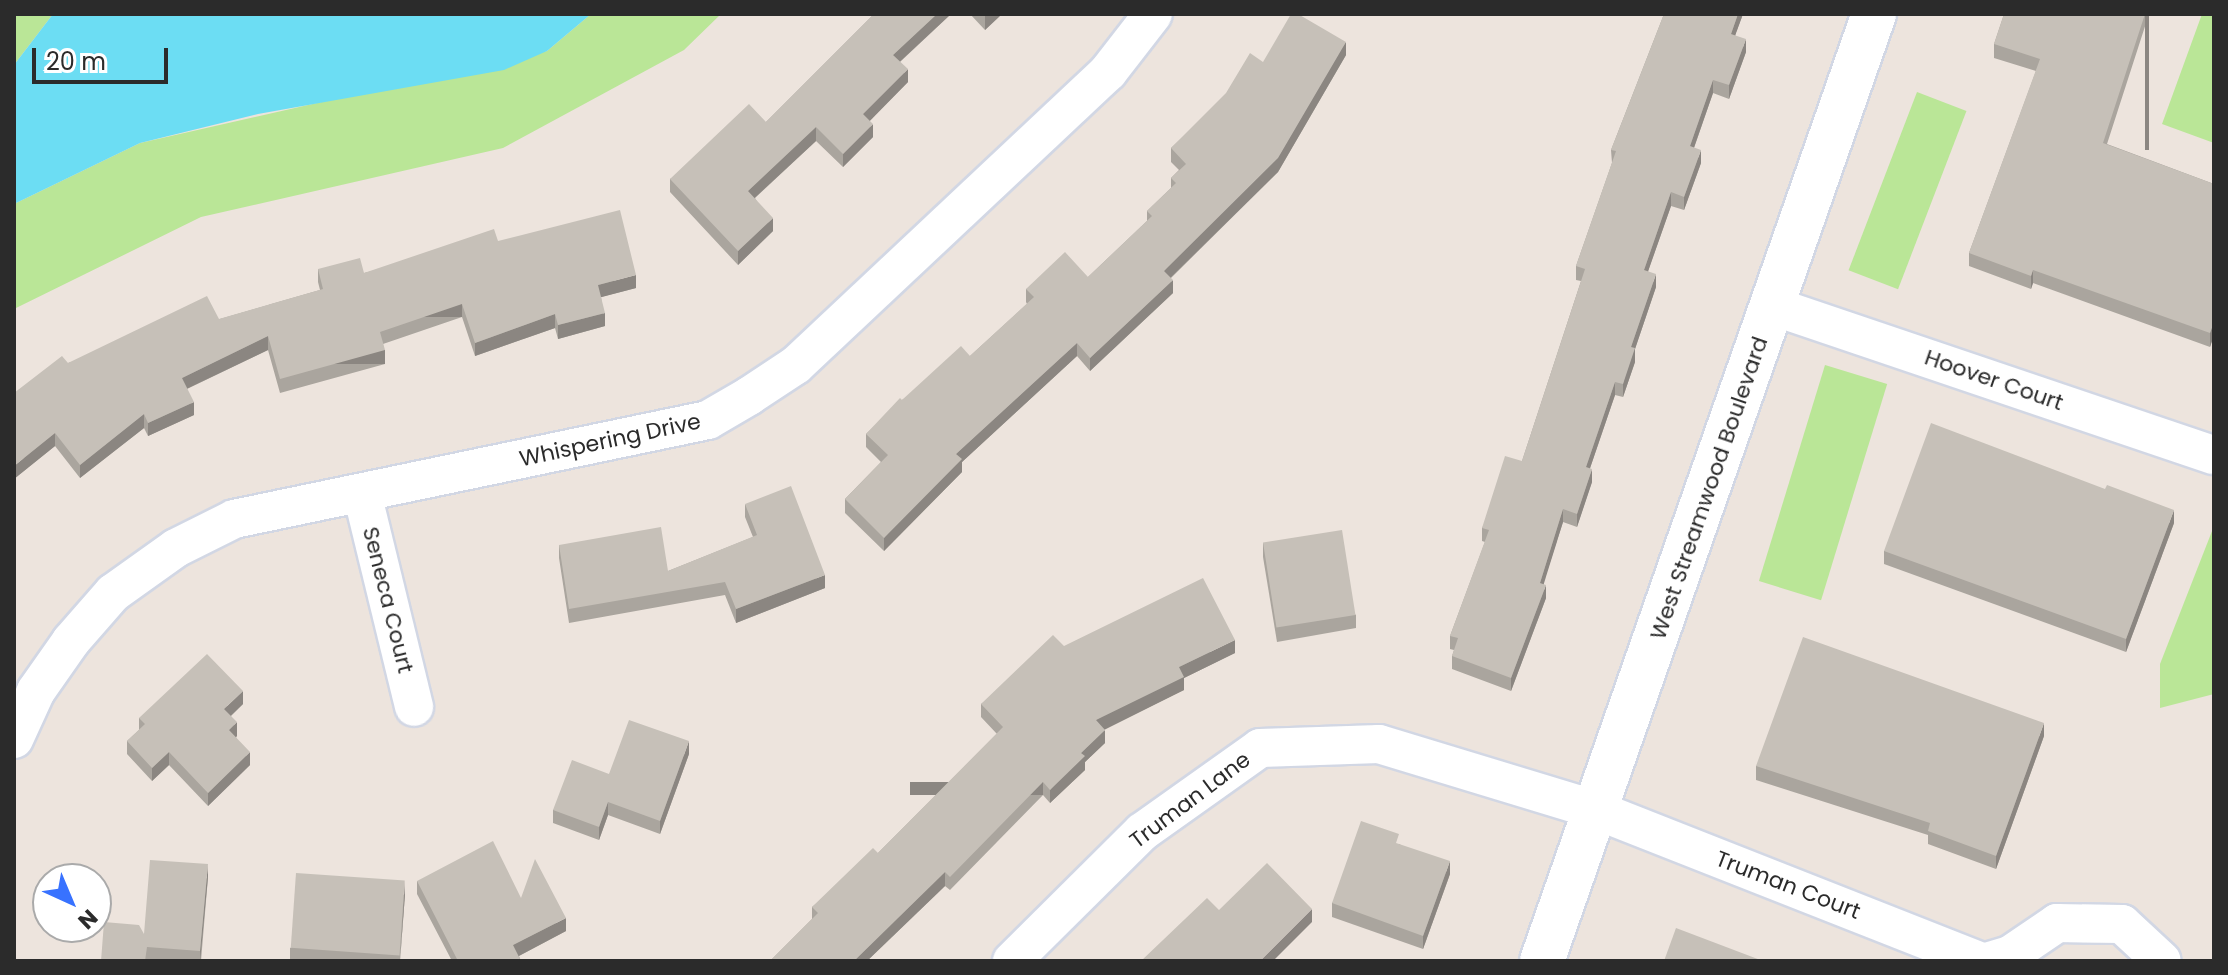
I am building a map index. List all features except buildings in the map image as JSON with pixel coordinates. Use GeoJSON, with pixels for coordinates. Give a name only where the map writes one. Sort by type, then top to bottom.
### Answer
{"type":"FeatureCollection","features":[{"type":"Feature","properties":{"kind":"street","name":"Whispering Drive"},"geometry":{"type":"LineString","coordinates":[[14,739],[36,691],[71,641],[113,593],[176,548],[234,519],[708,420],[749,396],[796,365],[1096,83],[1153,14]]}},
{"type":"Feature","properties":{"kind":"street","name":"West Streamwood Boulevard"},"geometry":{"type":"LineString","coordinates":[[1542,961],[1874,14]]}},
{"type":"Feature","properties":{"kind":"street","name":"Hoover Court"},"geometry":{"type":"LineString","coordinates":[[1773,306],[2214,455]]}},
{"type":"Feature","properties":{"kind":"street","name":"Seneca Court"},"geometry":{"type":"LineString","coordinates":[[362,493],[414,707]]}},
{"type":"Feature","properties":{"kind":"street","name":"Truman Lane"},"geometry":{"type":"LineString","coordinates":[[1012,961],[1142,832],[1260,748],[1379,744],[1596,810]]}},
{"type":"Feature","properties":{"kind":"street","name":"Truman Court"},"geometry":{"type":"LineString","coordinates":[[1596,810],[1997,960],[2057,923],[2122,924],[2162,961]]}},
{"type":"Feature","properties":{"kind":"green space"},"geometry":{"type":"Polygon","coordinates":[[[14,14],[53,14],[14,65],[14,14]]]}},
{"type":"Feature","properties":{"kind":"green space"},"geometry":{"type":"Polygon","coordinates":[[[591,14],[721,14],[684,50],[503,148],[201,217],[14,309],[14,204],[140,143],[547,51],[591,14]]]}},
{"type":"Feature","properties":{"kind":"green space"},"geometry":{"type":"Polygon","coordinates":[[[2202,14],[2214,14],[2214,143],[2162,124],[2202,14]]]}},
{"type":"Feature","properties":{"kind":"green space"},"geometry":{"type":"Polygon","coordinates":[[[1917,92],[1966,111],[1898,289],[1849,270],[1917,92]]]}},
{"type":"Feature","properties":{"kind":"green space"},"geometry":{"type":"Polygon","coordinates":[[[1825,365],[1887,384],[1821,600],[1759,581],[1825,365]]]}},
{"type":"Feature","properties":{"kind":"green space"},"geometry":{"type":"Polygon","coordinates":[[[2214,526],[2214,694],[2160,708],[2160,664],[2214,526]]]}},
{"type":"Feature","properties":{"kind":"water"},"geometry":{"type":"Polygon","coordinates":[[[53,14],[591,14],[547,51],[504,70],[258,114],[140,143],[14,204],[14,65],[53,14]]]}}]}
